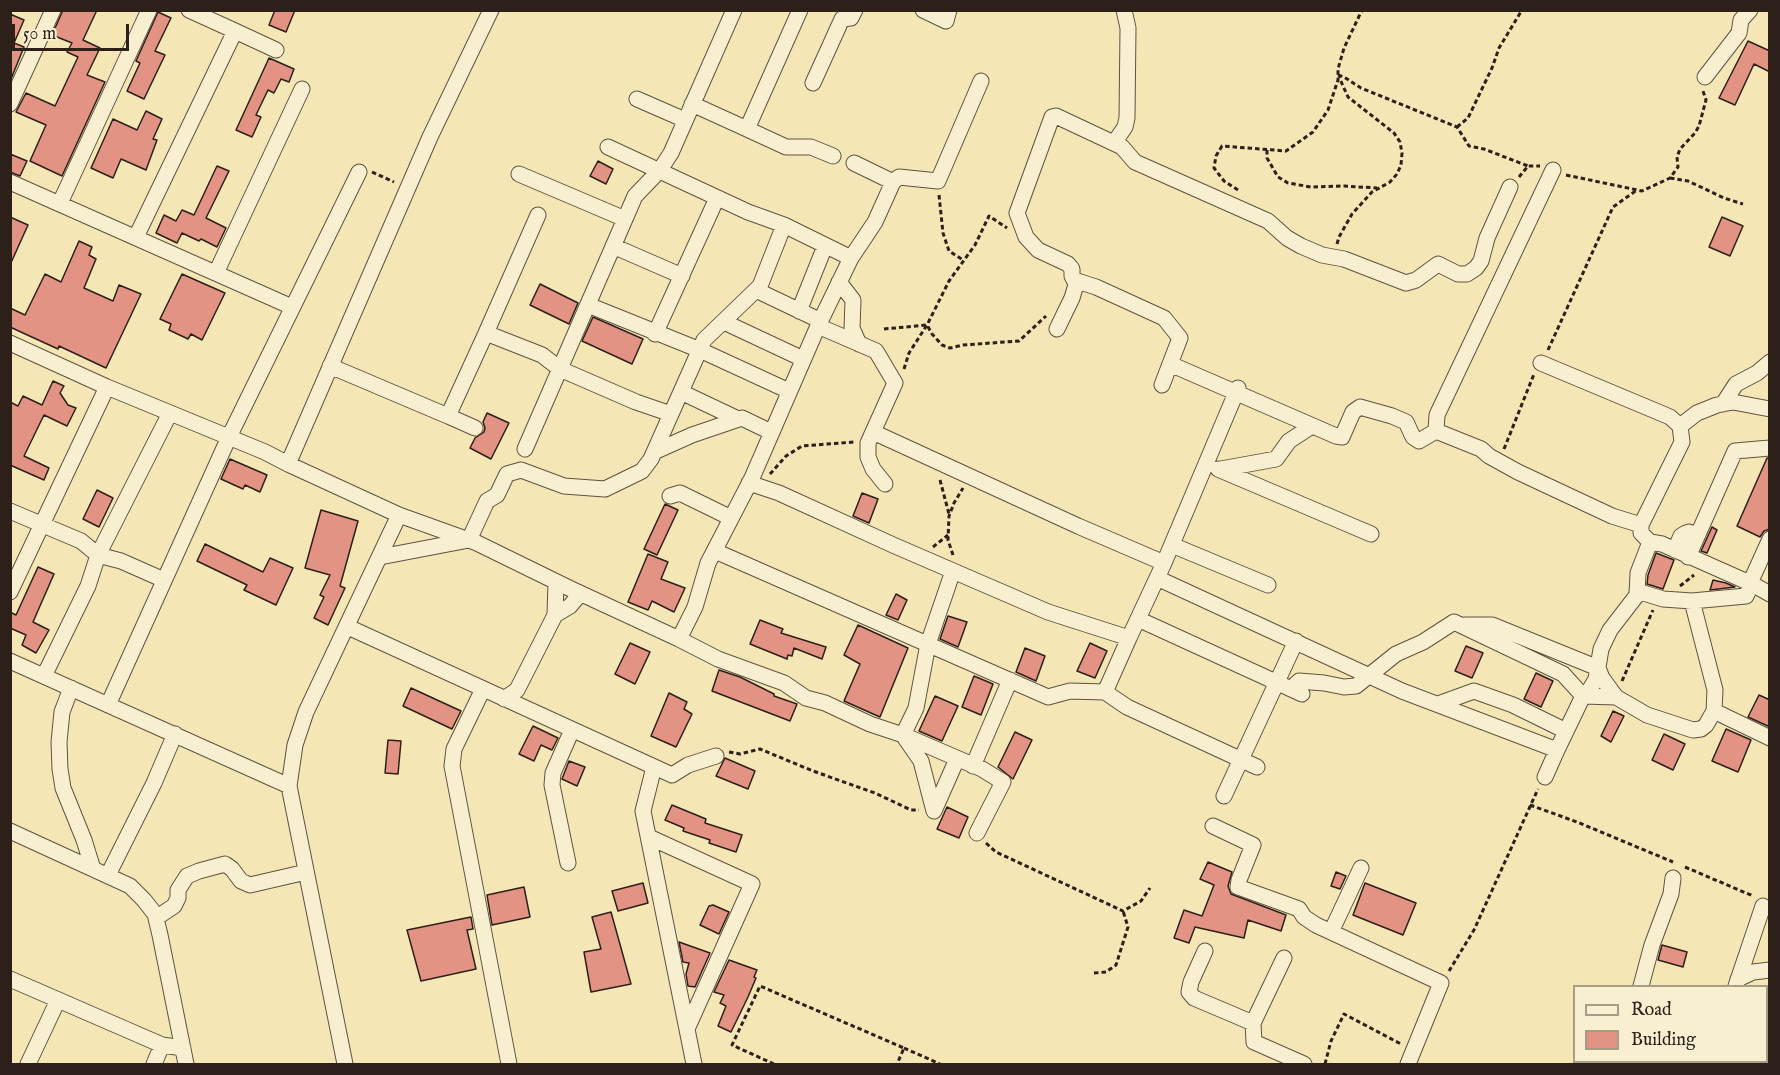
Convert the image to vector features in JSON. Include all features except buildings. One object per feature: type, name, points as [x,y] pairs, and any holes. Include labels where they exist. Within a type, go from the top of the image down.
[{"type":"street","points":[[10,104],[53,10]]},
{"type":"street","points":[[60,203],[149,10]]},
{"type":"street","points":[[189,10],[276,50]]},
{"type":"street","points":[[288,464],[407,188],[491,10]]},
{"type":"street","points":[[525,449],[635,196],[660,170],[671,153],[734,10]]},
{"type":"street","points":[[747,129],[800,10]]},
{"type":"street","points":[[813,83],[842,19],[851,18],[855,10]]},
{"type":"street","points":[[923,10],[946,21],[949,10]]},
{"type":"street","points":[[1114,143],[1125,127],[1127,118],[1128,28],[1124,10]]},
{"type":"street","points":[[1706,77],[1739,33],[1741,20],[1750,10]]},
{"type":"street","points":[[136,237],[235,31]]},
{"type":"street","points":[[679,639],[695,607],[715,550],[749,483],[819,323],[851,258],[875,222],[893,182],[900,177],[938,181],[981,81]]},
{"type":"street","points":[[216,273],[302,89]]},
{"type":"street","points":[[637,99],[685,120]]},
{"type":"street","points":[[692,104],[786,147],[811,147],[833,156]]},
{"type":"street","points":[[1162,385],[1180,338],[1164,318],[1096,287],[1077,281],[1072,276],[1072,269],[1068,264],[1038,250],[1026,237],[1022,228],[1017,213],[1052,117],[1056,116],[1122,147],[1135,162],[1268,221],[1287,238],[1301,246],[1406,283],[1416,280],[1438,264],[1458,274],[1467,274],[1476,268],[1481,261],[1486,238],[1510,187]]},
{"type":"street","points":[[608,147],[748,212],[784,225],[851,258]]},
{"type":"street","points":[[854,163],[893,182]]},
{"type":"street","points":[[1436,431],[1437,415],[1552,170]]},
{"type":"street","points":[[108,705],[229,437],[359,172]]},
{"type":"street","points":[[519,174],[625,219]]},
{"type":"street","points":[[10,182],[292,307]]},
{"type":"street","points":[[655,334],[717,198]]},
{"type":"street","points":[[448,416],[538,215]]},
{"type":"street","points":[[469,540],[487,501],[497,495],[507,474],[521,470],[564,486],[605,489],[642,471],[654,452],[704,340],[760,286],[784,225]]},
{"type":"street","points":[[613,246],[682,276]]},
{"type":"street","points":[[799,311],[825,246]]},
{"type":"street","points":[[1057,329],[1072,298],[1077,281]]},
{"type":"street","points":[[839,282],[853,300],[852,328],[859,344]]},
{"type":"street","points":[[756,290],[876,351],[895,383],[871,438],[868,456],[873,469],[885,484]]},
{"type":"street","points":[[588,305],[655,334],[700,350],[789,391]]},
{"type":"street","points":[[724,322],[803,359]]},
{"type":"street","points":[[486,333],[542,356],[560,369],[636,402],[671,414]]},
{"type":"street","points":[[10,343],[107,387],[229,437],[399,515],[469,540],[718,659],[784,683],[806,698],[825,703],[973,766],[1003,782],[977,833]]},
{"type":"street","points":[[1723,404],[1736,384],[1757,373],[1770,362]]},
{"type":"street","points":[[1541,363],[1670,417],[1680,426],[1682,442],[1641,525],[1641,533],[1650,542],[1662,544],[1770,594]]},
{"type":"street","points":[[1170,364],[1237,390],[1312,426],[1342,437],[1353,412],[1360,407],[1406,422],[1413,437],[1419,441],[1436,431]]},
{"type":"street","points":[[330,366],[475,428]]},
{"type":"street","points":[[10,592],[107,387]]},
{"type":"street","points":[[1105,692],[1172,545],[1212,467],[1237,390]]},
{"type":"street","points":[[681,392],[738,419]]},
{"type":"street","points":[[1680,426],[1697,413],[1733,402],[1770,409]]},
{"type":"street","points":[[44,676],[88,586],[98,555],[170,413]]},
{"type":"street","points":[[654,452],[742,418],[771,432]]},
{"type":"street","points":[[1212,467],[1276,459],[1289,441],[1312,426]]},
{"type":"street","points":[[1436,431],[1481,449],[1518,472],[1612,516],[1641,525]]},
{"type":"street","points":[[871,438],[936,461],[1164,563]]},
{"type":"street","points":[[1682,553],[1698,535],[1735,451],[1770,448]]},
{"type":"street","points":[[1212,467],[1371,534]]},
{"type":"street","points":[[749,483],[779,493],[1048,612],[1129,638]]},
{"type":"street","points":[[670,496],[680,493],[731,518]]},
{"type":"street","points":[[10,512],[81,541],[98,555],[121,561],[164,580]]},
{"type":"street","points":[[345,1065],[289,786],[295,745],[306,712],[399,515]]},
{"type":"street","points":[[1637,591],[1663,599],[1692,601],[1746,596],[1770,539]]},
{"type":"street","points":[[380,557],[469,540]]},
{"type":"street","points":[[1545,777],[1583,696],[1596,679],[1601,649],[1610,630],[1637,595],[1638,573],[1650,542]]},
{"type":"street","points":[[1172,545],[1268,585]]},
{"type":"street","points":[[715,550],[1048,697],[1070,691],[1105,692],[1127,706],[1257,767]]},
{"type":"street","points":[[903,735],[916,708],[928,644],[953,571]]},
{"type":"street","points":[[1157,578],[1370,675],[1557,750]]},
{"type":"street","points":[[504,699],[517,690],[555,615],[556,582]]},
{"type":"street","points":[[555,615],[570,606],[580,594]]},
{"type":"street","points":[[1460,625],[1492,625],[1598,668],[1602,678],[1616,697],[1647,715],[1693,730],[1701,729],[1706,725],[1714,711],[1715,690],[1692,601]]},
{"type":"street","points":[[1138,619],[1290,688]]},
{"type":"street","points":[[1224,796],[1241,760],[1290,688],[1299,681],[1344,687],[1356,686],[1396,654],[1423,642],[1454,622],[1563,674],[1583,696],[1616,697]]},
{"type":"street","points":[[348,627],[672,775],[688,765],[716,756]]},
{"type":"street","points":[[1290,688],[1296,641]]},
{"type":"street","points":[[10,661],[289,786]]},
{"type":"street","points":[[973,766],[1010,680]]},
{"type":"street","points":[[71,688],[62,712],[59,742],[60,769],[63,788],[93,869]]},
{"type":"street","points":[[483,689],[454,749],[452,766],[508,1065]]},
{"type":"street","points":[[1438,704],[1474,691],[1513,705],[1566,731]]},
{"type":"street","points":[[1714,711],[1770,738]]},
{"type":"street","points":[[568,863],[552,785],[553,773],[572,730]]},
{"type":"street","points":[[108,875],[154,783],[175,734]]},
{"type":"street","points":[[903,735],[921,761],[934,811]]},
{"type":"street","points":[[934,811],[957,759]]},
{"type":"street","points":[[654,767],[644,811],[694,1065]]},
{"type":"street","points":[[1213,825],[1253,844],[1238,887],[1299,909],[1304,917],[1331,933],[1442,983],[1411,1058]]},
{"type":"street","points":[[10,831],[130,886],[144,900],[156,918],[186,1065]]},
{"type":"street","points":[[649,837],[752,884],[687,1029]]},
{"type":"street","points":[[156,918],[174,906],[178,898],[178,890],[187,876],[199,871],[225,864],[241,881],[250,885],[306,872]]},
{"type":"street","points":[[1331,933],[1361,868]]},
{"type":"street","points":[[1642,985],[1677,869]]},
{"type":"street","points":[[1737,983],[1767,908]]},
{"type":"street","points":[[1205,951],[1189,992],[1194,998],[1210,1006],[1253,1023]]},
{"type":"street","points":[[1284,958],[1253,1023],[1254,1042],[1304,1065]]},
{"type":"street","points":[[1737,983],[1754,972],[1770,970]]},
{"type":"street","points":[[10,979],[162,1045],[183,1048]]},
{"type":"street","points":[[28,1065],[58,1000]]},
{"type":"street","points":[[154,1065],[162,1045]]},
{"type":"path","points":[[1242,193],[1224,181],[1214,168],[1216,156],[1222,146],[1286,151],[1313,132],[1328,110],[1344,48],[1362,10]]},
{"type":"path","points":[[1457,127],[1468,118],[1499,48],[1522,10]]},
{"type":"path","points":[[1338,75],[1361,88],[1457,127],[1468,146],[1484,149],[1528,166],[1540,166],[1568,176],[1642,191],[1670,178],[1678,167],[1677,156],[1680,149],[1695,133],[1698,126],[1706,100],[1703,91],[1706,77]]},
{"type":"path","points":[[1335,257],[1339,237],[1352,214],[1372,192],[1390,182],[1401,165],[1400,142],[1394,133],[1348,97],[1338,75]]},
{"type":"path","points":[[1267,150],[1267,158],[1278,177],[1288,183],[1311,187],[1379,188]]},
{"type":"path","points":[[1510,187],[1528,166]]},
{"type":"path","points":[[359,172],[372,172],[407,188]]},
{"type":"path","points":[[1670,178],[1688,181],[1743,204]]},
{"type":"path","points":[[938,181],[944,233],[949,251],[963,260]]},
{"type":"path","points":[[1498,460],[1613,207],[1637,190]]},
{"type":"path","points":[[895,383],[949,281],[975,245],[989,216],[1007,228],[1022,228]]},
{"type":"path","points":[[927,325],[942,345],[950,348],[1019,341],[1046,316],[1065,314]]},
{"type":"path","points":[[884,330],[927,325]]},
{"type":"path","points":[[749,483],[772,473],[786,456],[802,446],[871,438]]},
{"type":"path","points":[[936,461],[949,516],[948,540],[955,561],[953,571]]},
{"type":"path","points":[[949,516],[970,476]]},
{"type":"path","points":[[1616,697],[1650,616],[1663,599],[1700,570]]},
{"type":"path","points":[[716,756],[728,752],[740,754],[760,749],[822,775],[875,793],[911,810],[934,811]]},
{"type":"path","points":[[1442,983],[1474,930],[1530,805],[1545,777]]},
{"type":"path","points":[[1530,805],[1677,869],[1756,897],[1767,908]]},
{"type":"path","points":[[977,833],[983,842],[996,852],[1124,911]]},
{"type":"path","points":[[1124,911],[1142,901],[1150,888]]},
{"type":"path","points":[[1094,973],[1106,972],[1116,965],[1128,927],[1124,911]]},
{"type":"path","points":[[774,1065],[732,1045],[760,986],[940,1065]]},
{"type":"path","points":[[1325,1065],[1330,1041],[1344,1014],[1411,1058]]},
{"type":"path","points":[[897,1065],[904,1048]]}]
